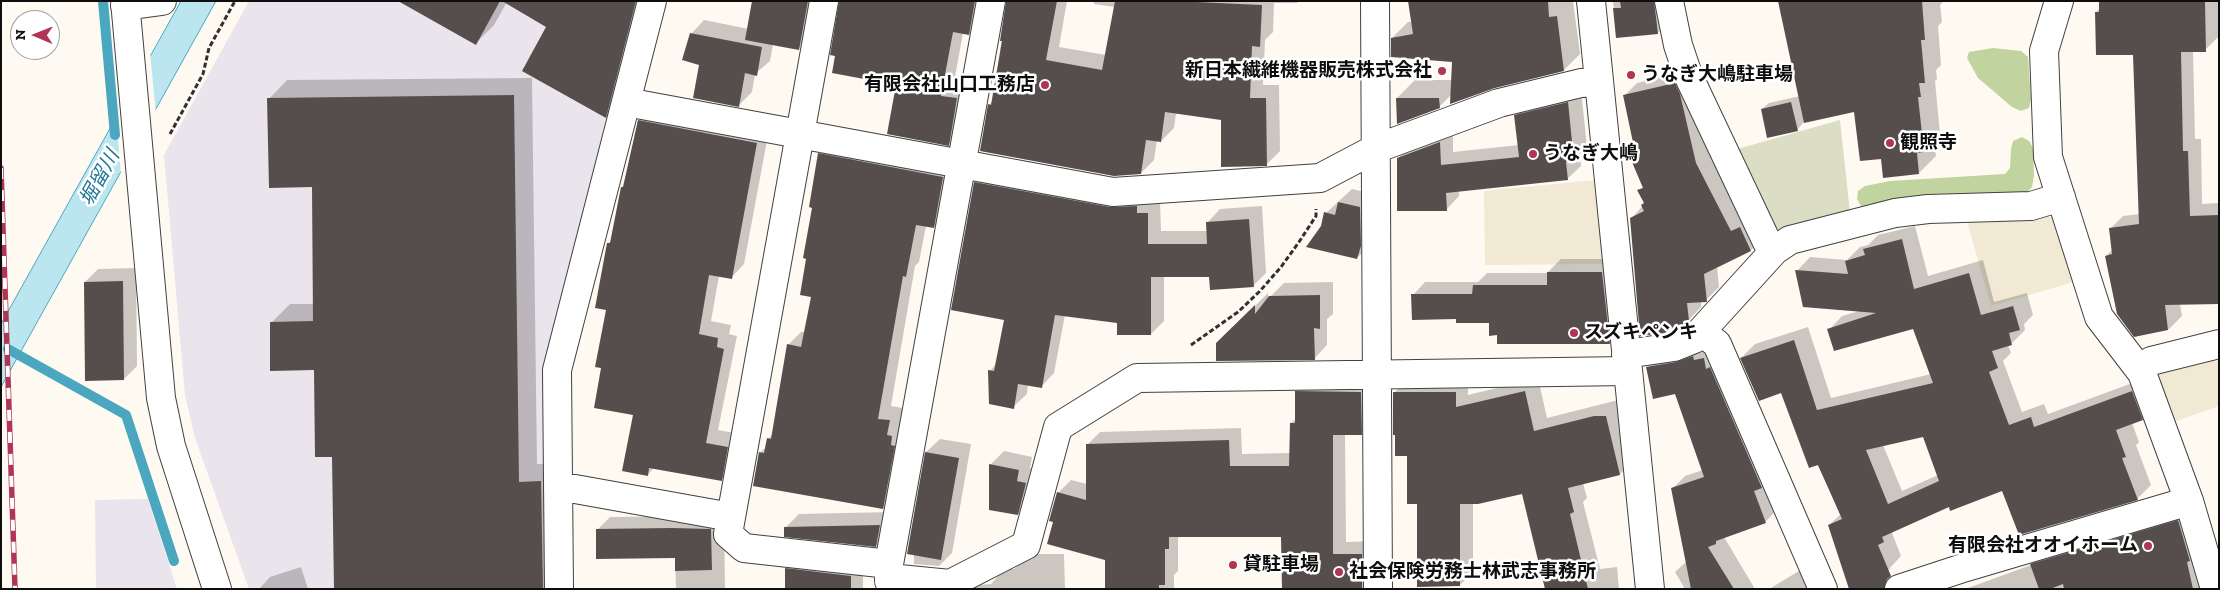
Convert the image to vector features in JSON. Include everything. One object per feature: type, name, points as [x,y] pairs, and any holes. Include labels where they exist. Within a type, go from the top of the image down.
[{"type":"street","points":[[162,1],[125,4],[161,398],[171,446],[216,589]]},
{"type":"street","points":[[559,589],[557,370],[652,1]]},
{"type":"street","points":[[824,1],[728,534],[744,548],[889,577],[950,584],[1026,545],[1058,427],[1137,378],[1377,375],[1627,363],[1674,348],[1694,339],[1774,250],[1790,240],[1895,213],[1928,209],[2031,206],[2060,197]]},
{"type":"street","points":[[889,577],[991,1]]},
{"type":"street","points":[[1375,1],[1378,589]]},
{"type":"street","points":[[1590,1],[1650,589]]},
{"type":"street","points":[[1669,1],[1678,45],[1688,75],[1767,242],[1774,250]]},
{"type":"street","points":[[2059,1],[2044,51],[2048,157],[2099,317],[2140,370],[2189,501],[2215,589]]},
{"type":"street","points":[[626,102],[1113,192],[1320,178],[1375,149],[1499,103],[1581,83],[1598,82]]},
{"type":"street","points":[[1702,332],[1716,344],[1823,589]]},
{"type":"street","points":[[2140,370],[2151,361],[2219,344]]},
{"type":"street","points":[[558,489],[575,489],[731,517]]},
{"type":"street","points":[[1899,589],[1966,567],[2189,501]]},
{"type":"path","points":[[168,138],[203,74],[209,48],[235,1]]},
{"type":"path","points":[[1188,347],[1238,312],[1281,267],[1316,216],[1313,178]]},
{"type":"shaded area","points":[[249,1],[640,1],[544,369],[546,589],[249,589],[195,438],[185,395],[164,155]]},
{"type":"shaded area","points":[[1596,180],[1605,264],[1485,265],[1484,191]]},
{"type":"shaded area","points":[[2049,216],[2059,223],[2077,281],[1991,306],[1966,218]]},
{"type":"shaded area","points":[[2219,355],[2219,406],[2171,423],[2155,378],[2159,370]]},
{"type":"shaded area","points":[[148,499],[177,589],[96,589],[95,500]]},
{"type":"green space","points":[[1993,48],[2021,51],[2028,57],[2031,99],[2029,108],[2021,111],[2012,107],[1978,78],[1967,58],[1969,52]]},
{"type":"green space","points":[[1840,120],[1850,213],[1775,237],[1734,150]]},
{"type":"green space","points":[[2022,137],[2029,141],[2033,148],[2034,175],[2032,187],[2025,195],[1869,208],[1861,206],[1857,199],[1858,191],[1865,186],[1890,181],[2005,174],[2010,168],[2013,141]]},
{"type":"water","name":"堀留川","points":[[181,1],[216,1],[1,387],[1,324]]},
{"type":"pier","points":[[150,52],[156,114],[121,176],[116,114]]},
{"type":"building","points":[[398,1],[500,1],[476,45]]},
{"type":"building","points":[[502,1],[636,1],[606,118],[522,71],[546,27]]},
{"type":"building","points":[[752,1],[808,1],[799,50],[745,40]]},
{"type":"building","points":[[839,1],[975,1],[969,35],[953,32],[941,96],[957,98],[949,146],[887,134],[896,85],[832,73],[835,56],[830,55]]},
{"type":"building","points":[[1006,1],[1057,1],[1046,60],[1102,70],[1115,1],[1175,1],[1262,5],[1260,47],[1252,46],[1250,98],[1266,98],[1267,166],[1221,167],[1221,120],[1165,112],[1161,142],[1146,140],[1141,174],[1114,176],[980,151],[988,104],[991,105],[1002,41],[1000,41]]},
{"type":"building","points":[[1408,1],[1548,1],[1549,17],[1557,16],[1564,71],[1495,88],[1450,104],[1452,62],[1391,57],[1391,38],[1413,34]]},
{"type":"building","points":[[1620,1],[1654,1],[1658,34],[1616,38],[1613,8],[1621,8]]},
{"type":"building","points":[[1778,1],[1922,1],[1925,40],[1921,40],[1925,83],[1919,83],[1921,97],[1918,97],[1924,152],[1917,153],[1919,174],[1883,178],[1881,159],[1860,161],[1854,112],[1804,123]]},
{"type":"building","points":[[2099,1],[2205,1],[2206,52],[2181,52],[2183,151],[2188,151],[2190,216],[2219,215],[2219,304],[2165,305],[2168,330],[2134,337],[2117,314],[2105,256],[2112,254],[2109,228],[2139,224],[2133,55],[2096,55],[2095,12],[2099,12]]},
{"type":"building","points":[[690,33],[762,47],[757,76],[745,73],[739,107],[693,98],[699,65],[682,60]]},
{"type":"building","points":[[1675,83],[1680,94],[1696,163],[1731,231],[1740,227],[1751,251],[1704,274],[1707,302],[1687,303],[1689,321],[1685,326],[1670,332],[1640,336],[1630,218],[1644,211],[1641,205],[1644,203],[1637,190],[1643,188],[1629,155],[1635,152],[1623,95]]},
{"type":"building","points":[[514,95],[519,482],[541,481],[543,589],[334,589],[332,457],[315,457],[314,370],[270,371],[270,322],[313,321],[312,187],[269,188],[267,98]]},
{"type":"building","points":[[1396,98],[1439,98],[1440,108],[1397,124]]},
{"type":"building","points":[[1568,102],[1574,161],[1566,162],[1568,180],[1446,193],[1447,211],[1397,211],[1397,158],[1440,142],[1441,165],[1519,157],[1514,115]]},
{"type":"building","points":[[1791,102],[1798,131],[1767,138],[1761,109]]},
{"type":"building","points":[[638,120],[757,143],[732,279],[709,275],[699,334],[718,338],[717,347],[724,349],[706,443],[728,447],[722,481],[649,468],[648,476],[622,471],[633,415],[594,408],[601,368],[595,367],[606,310],[595,308],[607,243],[610,243],[621,187],[623,187]]},
{"type":"building","points":[[818,153],[943,177],[934,228],[916,225],[906,277],[903,276],[878,419],[890,420],[887,435],[892,436],[891,445],[895,446],[883,509],[753,486],[759,452],[764,453],[767,438],[771,439],[787,344],[801,347],[811,297],[800,295],[806,259],[803,258],[812,208],[809,207]]},
{"type":"building","points":[[974,182],[1110,207],[1137,206],[1137,213],[1148,213],[1148,244],[1207,244],[1206,222],[1249,219],[1254,287],[1210,290],[1209,277],[1151,277],[1151,335],[1117,335],[1117,323],[1055,315],[1042,388],[1018,384],[1014,409],[989,404],[988,370],[994,371],[1004,320],[951,310]]},
{"type":"building","points":[[1338,202],[1360,207],[1361,246],[1357,259],[1306,247],[1321,226],[1324,212],[1335,215]]},
{"type":"building","points":[[1902,239],[1914,289],[1969,273],[1981,315],[2013,306],[2020,330],[2009,333],[2012,345],[1992,351],[1998,368],[1989,372],[2009,425],[2031,417],[2034,427],[2132,391],[2143,420],[2116,430],[2126,457],[2122,458],[2138,500],[2019,535],[2002,491],[1950,511],[1949,507],[1882,537],[1884,542],[1878,545],[1891,576],[1887,579],[1884,589],[1849,589],[1828,525],[1842,519],[1818,465],[1809,468],[1781,393],[1759,401],[1740,358],[1794,340],[1817,410],[1933,383],[1913,329],[1834,351],[1827,329],[1876,313],[1803,307],[1795,270],[1848,274],[1845,261],[1865,255],[1863,249]],"holes":[[[1923,437],[1939,481],[1888,504],[1866,450]]]},
{"type":"building","points":[[1547,272],[1602,272],[1610,344],[1497,344],[1497,335],[1489,336],[1489,323],[1456,323],[1456,319],[1412,320],[1411,294],[1472,294],[1473,285],[1547,285]]},
{"type":"building","points":[[123,281],[124,380],[85,381],[84,282]]},
{"type":"building","points":[[1320,295],[1320,329],[1314,328],[1315,360],[1216,361],[1216,343],[1255,305],[1255,314],[1269,296]]},
{"type":"building","points":[[1693,356],[1694,360],[1704,358],[1706,369],[1710,367],[1762,488],[1754,491],[1766,523],[1716,541],[1716,544],[1708,547],[1734,589],[1691,589],[1671,488],[1704,477],[1675,394],[1653,399],[1646,367],[1676,362]]},
{"type":"building","points":[[1295,391],[1361,392],[1362,435],[1333,435],[1333,554],[1362,554],[1362,589],[1282,589],[1281,537],[1169,537],[1169,549],[1165,549],[1165,585],[1159,585],[1159,589],[1105,589],[1105,560],[1047,544],[1053,522],[1049,521],[1057,492],[1086,500],[1086,444],[1229,440],[1230,466],[1289,466],[1290,423],[1295,423]]},
{"type":"building","points":[[1525,391],[1534,431],[1594,416],[1606,416],[1620,475],[1568,488],[1574,512],[1570,514],[1588,589],[1545,589],[1522,494],[1478,504],[1460,504],[1460,586],[1417,587],[1417,504],[1407,504],[1407,456],[1395,456],[1393,392],[1456,392],[1456,407]]},
{"type":"building","points":[[925,452],[959,458],[941,560],[907,554]]},
{"type":"building","points":[[989,464],[1019,470],[1017,481],[1026,483],[1018,515],[989,510]]},
{"type":"building","points":[[2178,520],[2190,561],[2187,562],[2193,589],[2064,589],[2063,584],[2050,589],[2039,589],[2030,564]]},
{"type":"building","points":[[880,525],[876,547],[784,537],[784,527]]},
{"type":"building","points":[[596,529],[711,529],[712,570],[675,571],[675,558],[596,559]]},
{"type":"building","points":[[785,568],[851,576],[851,589],[785,589]]},
{"type":"waterway","points":[[103,1],[115,135]]},
{"type":"waterway","points":[[8,349],[126,415],[174,561]]},
{"type":"railway","points":[[1,168],[15,589]]},
{"type":"place","name":"新日本繊維機器販売株式会社","points":[[1442,71]]},
{"type":"place","name":"うなぎ大嶋駐車場","points":[[1631,75]]},
{"type":"place","name":"有限会社山口工務店","points":[[1045,85]]},
{"type":"place","name":"観照寺","points":[[1890,143]]},
{"type":"place","name":"うなぎ大嶋","points":[[1533,154]]},
{"type":"place","name":"スズキペンキ","points":[[1574,333]]},
{"type":"place","name":"有限会社オオイホーム","points":[[2148,546]]},
{"type":"place","name":"貸駐車場","points":[[1233,565]]},
{"type":"place","name":"社会保険労務士林武志事務所","points":[[1339,572]]}]
